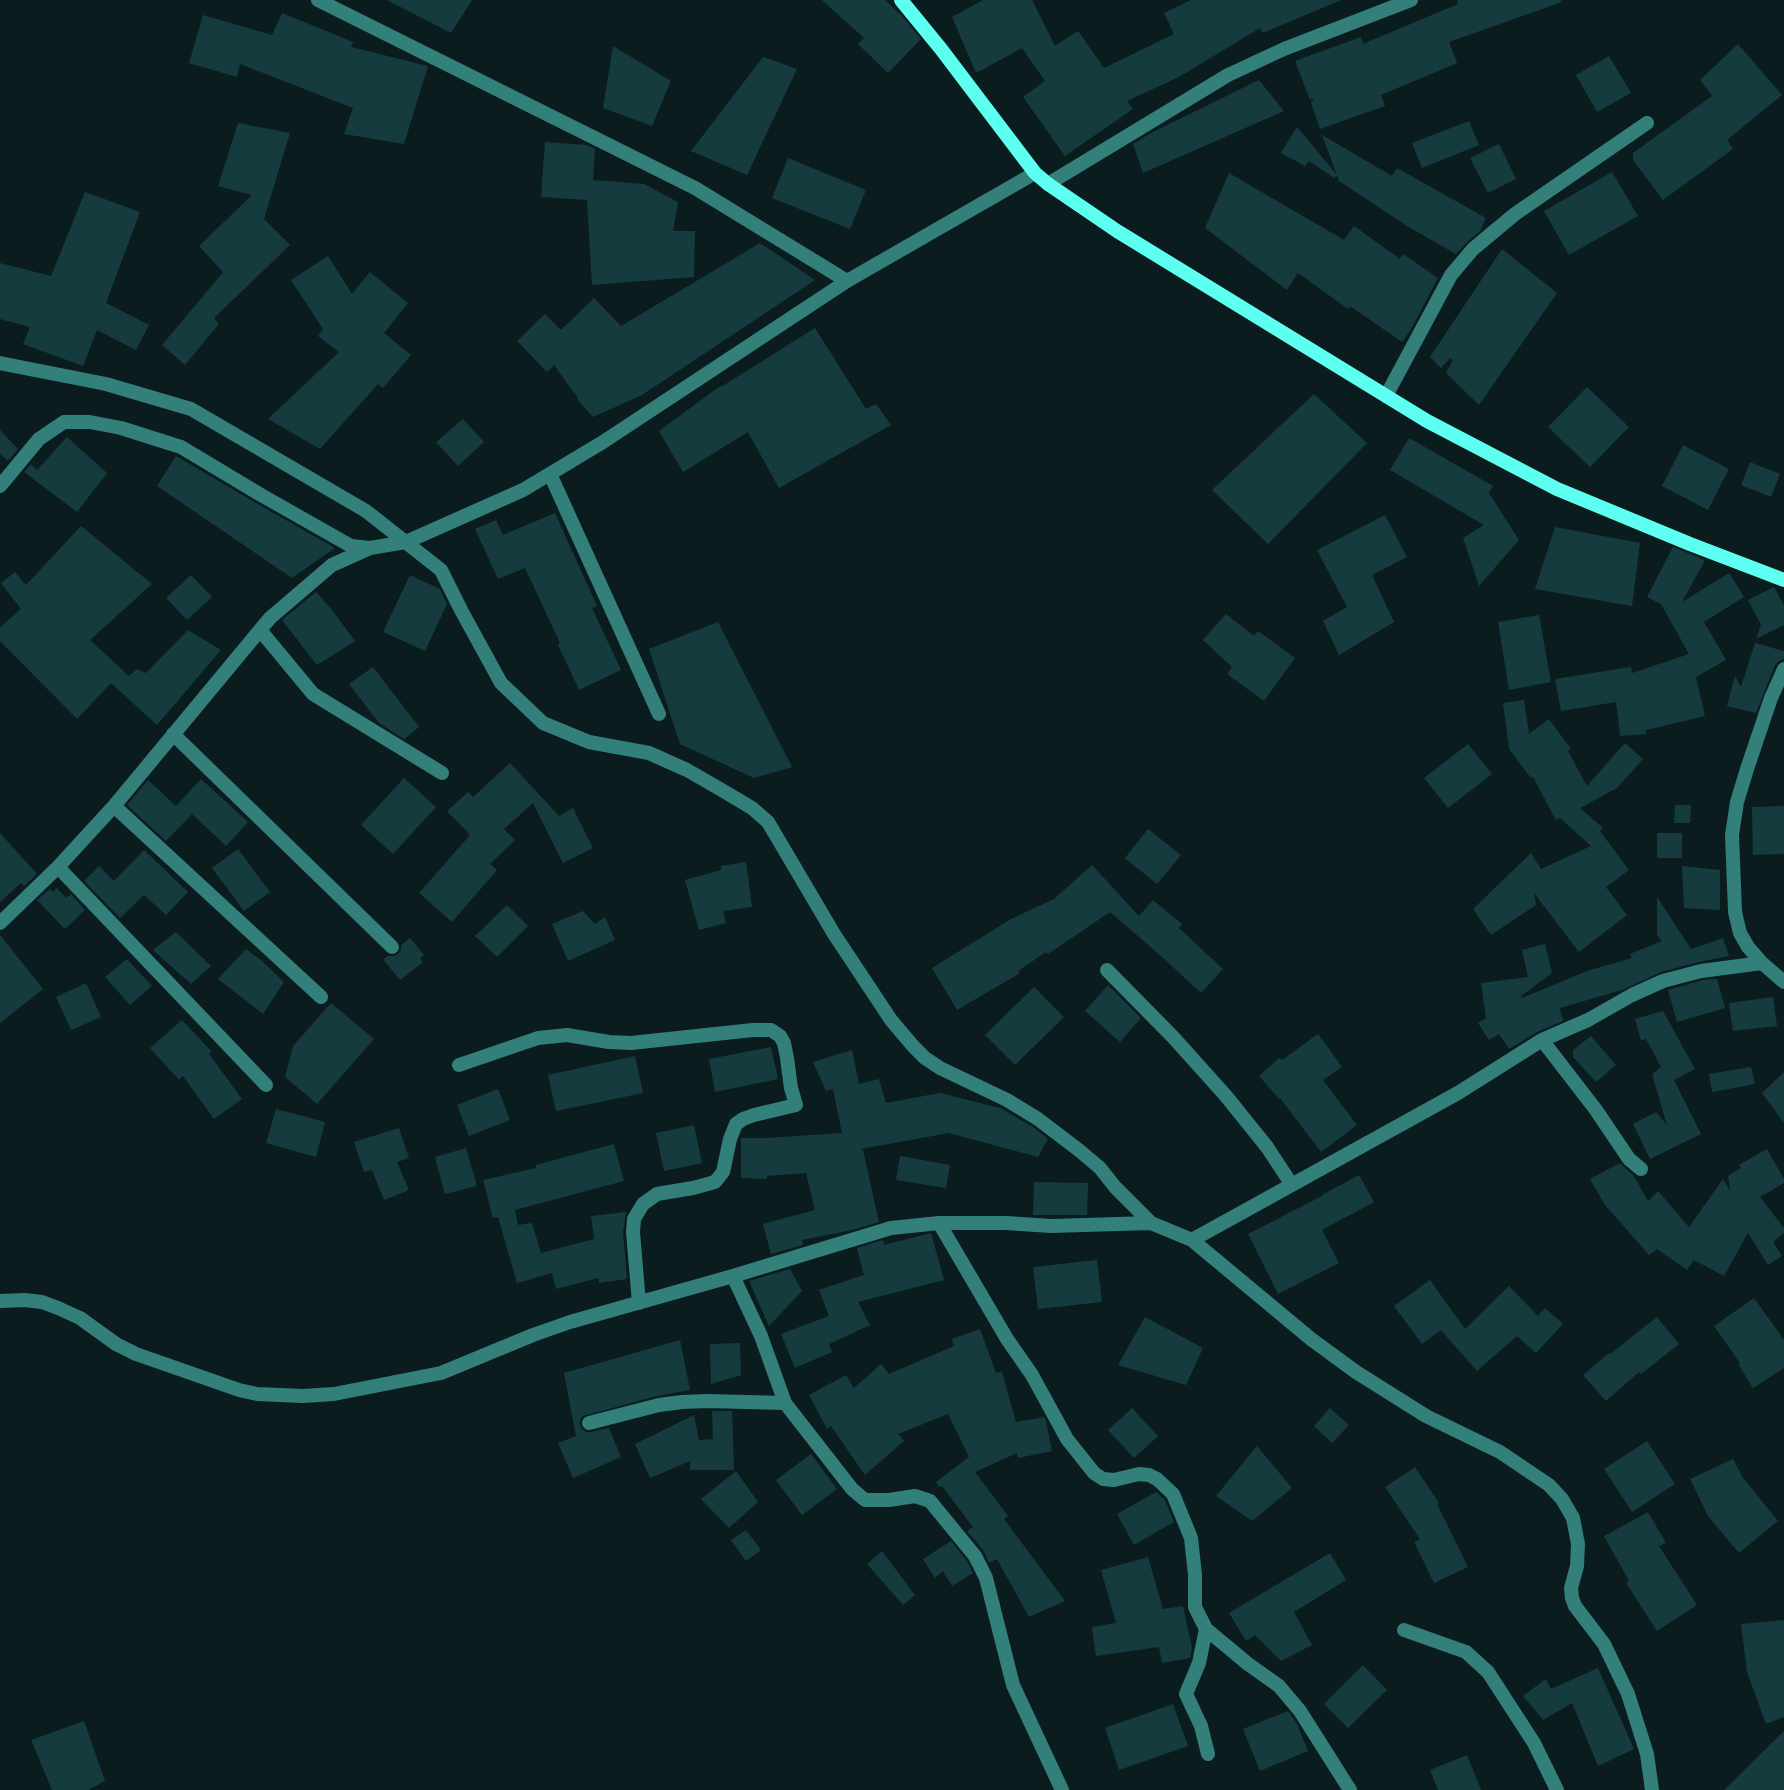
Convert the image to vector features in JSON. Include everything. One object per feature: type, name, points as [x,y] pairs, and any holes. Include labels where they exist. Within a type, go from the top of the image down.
[{"type":"main road","points":[[901,0],[1035,173],[1117,231],[1427,422],[1557,489],[1784,580]]},
{"type":"street","points":[[318,0],[695,188],[846,281]]},
{"type":"street","points":[[1048,184],[1227,75],[1284,49],[1411,0]]},
{"type":"street","points":[[1386,396],[1451,275],[1473,249],[1515,214],[1647,123]]},
{"type":"street","points":[[0,923],[58,867],[114,806],[270,618],[332,565],[370,548],[406,542],[523,490],[603,442],[846,281],[1035,173]]},
{"type":"street","points":[[0,363],[106,384],[191,409],[366,511],[442,570],[461,611],[501,683],[543,723],[589,742],[649,753],[687,770],[752,808],[768,822],[834,934],[891,1020],[913,1046],[940,1068],[1007,1100],[1038,1119],[1100,1168],[1151,1223]]},
{"type":"street","points":[[0,486],[39,439],[64,422],[90,422],[121,428],[181,447],[351,546],[370,548]]},
{"type":"street","points":[[550,474],[659,714]]},
{"type":"street","points":[[260,630],[313,694],[442,773]]},
{"type":"street","points":[[1784,669],[1747,769],[1737,802],[1732,835],[1735,912],[1740,933],[1762,963],[1784,982]]},
{"type":"street","points":[[173,734],[392,947]]},
{"type":"street","points":[[114,806],[321,997]]},
{"type":"street","points":[[58,867],[265,1085]]},
{"type":"street","points":[[1192,1240],[1458,1093],[1542,1040],[1588,1020],[1632,995],[1663,981],[1702,971],[1762,963]]},
{"type":"street","points":[[1107,970],[1226,1096],[1267,1147],[1292,1185]]},
{"type":"street","points":[[459,1065],[538,1038],[567,1035],[631,1043],[753,1030],[771,1030],[780,1035],[786,1050],[796,1105],[754,1115],[736,1124],[723,1172],[715,1182],[657,1194],[638,1210],[633,1232],[639,1303]]},
{"type":"street","points":[[1542,1040],[1596,1110],[1629,1159],[1641,1169]]},
{"type":"street","points":[[939,1223],[1007,1339],[1032,1375],[1067,1439],[1094,1473],[1103,1479],[1114,1480],[1139,1474],[1149,1475],[1173,1494],[1191,1538],[1195,1607],[1206,1629],[1279,1686],[1300,1711],[1350,1790]]},
{"type":"street","points":[[0,1301],[25,1300],[58,1308],[80,1318],[116,1344],[239,1390],[257,1394],[303,1396],[334,1394],[441,1373],[570,1322],[891,1228],[939,1223],[1051,1226],[1151,1223],[1192,1240],[1311,1339],[1356,1372],[1426,1416],[1511,1459],[1549,1485],[1562,1499],[1573,1518],[1578,1544],[1572,1598],[1575,1606],[1604,1644],[1628,1694],[1647,1754],[1652,1790]]},
{"type":"street","points":[[733,1276],[761,1336],[785,1403],[852,1489],[865,1500],[915,1496],[930,1501],[975,1556],[986,1578],[1013,1685],[1062,1790]]},
{"type":"street","points":[[589,1423],[659,1405],[682,1402],[785,1403]]},
{"type":"street","points":[[1206,1629],[1199,1663],[1186,1694],[1201,1726],[1208,1754]]},
{"type":"street","points":[[1404,1630],[1466,1652],[1488,1672],[1534,1744],[1557,1790]]},
{"type":"building","points":[[387,0],[472,0],[451,33]]},
{"type":"building","points":[[822,0],[885,0],[921,39],[888,73],[858,44],[864,38]]},
{"type":"building","points":[[983,0],[1032,0],[1055,46],[1078,31],[1104,68],[1174,34],[1164,13],[1191,0],[1341,0],[1263,33],[1260,28],[1179,77],[1127,101],[1133,109],[1065,156],[1023,97],[1045,81],[1022,48],[976,73],[952,17]]},
{"type":"building","points":[[1457,0],[1562,2],[1449,42],[1457,63],[1381,95],[1385,106],[1320,129],[1311,103],[1314,98],[1310,100],[1295,61],[1361,37],[1363,44],[1458,4]]},
{"type":"building","points":[[282,13],[353,42],[351,47],[428,66],[404,144],[344,134],[353,108],[240,64],[237,77],[189,63],[203,15],[272,35]]},
{"type":"building","points":[[1738,44],[1782,95],[1727,140],[1733,149],[1663,200],[1633,160],[1633,153],[1712,96],[1700,80]]},
{"type":"building","points":[[613,46],[671,81],[652,126],[603,108]]},
{"type":"building","points":[[1609,56],[1631,93],[1597,112],[1576,75]]},
{"type":"building","points":[[763,57],[797,69],[747,175],[691,151]]},
{"type":"building","points":[[1259,80],[1284,111],[1143,173],[1133,144]]},
{"type":"building","points":[[1469,121],[1479,145],[1422,168],[1412,143]]},
{"type":"building","points":[[238,123],[290,133],[264,219],[290,245],[214,318],[219,324],[185,365],[162,345],[223,272],[199,246],[252,195],[218,186]]},
{"type":"building","points":[[1297,127],[1337,175],[1334,178],[1309,161],[1305,166],[1281,153]]},
{"type":"building","points":[[1322,135],[1392,176],[1397,168],[1486,218],[1480,231],[1456,254],[1407,226],[1339,181]]},
{"type":"building","points":[[545,142],[587,145],[595,149],[593,180],[644,184],[678,202],[673,231],[695,231],[694,277],[592,285],[587,200],[541,197]]},
{"type":"building","points":[[1499,144],[1516,179],[1488,193],[1470,158]]},
{"type":"building","points":[[788,158],[866,190],[850,229],[772,198]]},
{"type":"building","points":[[1612,172],[1638,216],[1569,255],[1544,211]]},
{"type":"building","points":[[1229,173],[1344,240],[1354,226],[1400,259],[1403,254],[1438,278],[1402,342],[1350,306],[1348,309],[1298,273],[1287,290],[1205,228]]},
{"type":"building","points":[[85,192],[140,212],[106,303],[149,325],[136,350],[97,330],[83,366],[23,344],[30,327],[0,319],[0,263],[51,276]]},
{"type":"building","points":[[760,243],[815,280],[642,395],[593,417],[554,365],[547,372],[517,341],[545,314],[561,330],[594,298],[621,326]]},
{"type":"building","points":[[1502,249],[1557,293],[1479,405],[1446,373],[1453,360],[1450,358],[1441,368],[1430,357]]},
{"type":"building","points":[[328,256],[352,294],[370,272],[408,303],[384,333],[411,355],[383,388],[378,384],[320,449],[268,419],[339,352],[318,336],[323,329],[291,280]]},
{"type":"building","points":[[815,328],[866,409],[876,404],[891,425],[779,488],[748,432],[683,472],[659,431],[720,386]]},
{"type":"building","points":[[1587,387],[1629,427],[1590,467],[1548,427]]},
{"type":"building","points":[[1314,394],[1367,443],[1268,544],[1212,490]]},
{"type":"building","points":[[463,419],[484,442],[458,466],[436,442]]},
{"type":"building","points":[[0,430],[18,449],[8,461],[0,454]]},
{"type":"building","points":[[67,437],[107,473],[77,512],[24,472],[31,464],[37,470]]},
{"type":"building","points":[[1409,438],[1493,486],[1489,493],[1519,540],[1479,586],[1463,538],[1484,525],[1390,470]]},
{"type":"building","points":[[1683,445],[1729,469],[1708,510],[1662,486]]},
{"type":"building","points":[[176,456],[335,548],[292,578],[157,486]]},
{"type":"building","points":[[1750,462],[1780,474],[1771,497],[1741,485]]},
{"type":"building","points":[[555,513],[597,606],[592,608],[621,670],[579,690],[525,568],[498,579],[475,529],[496,520],[503,535]]},
{"type":"building","points":[[1385,515],[1407,557],[1372,575],[1394,622],[1339,655],[1323,621],[1347,607],[1317,550]]},
{"type":"building","points":[[81,526],[152,584],[90,640],[129,676],[137,669],[146,673],[188,630],[221,650],[157,725],[111,683],[77,719],[0,641],[0,627],[21,609],[1,583],[15,572],[26,585]]},
{"type":"building","points":[[1555,527],[1640,543],[1632,606],[1535,589]]},
{"type":"building","points":[[1673,547],[1705,560],[1682,602],[1729,573],[1744,597],[1704,622],[1726,660],[1696,677],[1705,716],[1646,730],[1646,734],[1620,736],[1616,702],[1561,711],[1555,679],[1631,667],[1632,673],[1689,654],[1661,604],[1647,597]]},
{"type":"building","points":[[191,575],[212,597],[187,620],[166,598]]},
{"type":"building","points":[[410,575],[440,589],[447,604],[425,651],[383,632]]},
{"type":"building","points":[[1774,587],[1784,605],[1784,625],[1756,639],[1761,625],[1748,600]]},
{"type":"building","points":[[316,592],[355,641],[317,665],[282,620]]},
{"type":"building","points":[[1226,614],[1254,636],[1258,631],[1295,658],[1264,701],[1227,674],[1232,667],[1203,640]]},
{"type":"building","points":[[1539,615],[1551,682],[1509,690],[1498,622]]},
{"type":"building","points":[[718,622],[792,767],[754,778],[680,744],[649,649]]},
{"type":"building","points":[[1755,643],[1784,651],[1784,659],[1775,665],[1756,713],[1727,706],[1735,676],[1741,687]]},
{"type":"building","points":[[373,667],[419,727],[404,739],[379,723],[349,684]]},
{"type":"building","points":[[1524,700],[1529,734],[1549,719],[1571,749],[1568,751],[1587,786],[1625,743],[1643,759],[1617,788],[1580,808],[1603,828],[1600,831],[1629,870],[1606,887],[1627,915],[1579,952],[1534,893],[1536,905],[1491,935],[1473,909],[1531,853],[1541,869],[1591,846],[1560,818],[1556,820],[1533,777],[1531,778],[1509,749],[1503,703]]},
{"type":"building","points":[[1468,744],[1492,774],[1448,808],[1424,778]]},
{"type":"building","points":[[510,763],[559,816],[573,808],[593,848],[563,863],[533,803],[504,829],[515,840],[490,864],[497,870],[452,922],[419,893],[470,835],[447,811],[468,792],[473,797]]},
{"type":"building","points":[[404,778],[436,807],[393,854],[361,825]]},
{"type":"building","points":[[201,779],[248,822],[226,846],[192,814],[166,841],[127,805],[148,780],[176,806]]},
{"type":"building","points":[[1675,805],[1691,805],[1690,823],[1674,823]]},
{"type":"building","points":[[1784,806],[1784,854],[1753,855],[1752,807]]},
{"type":"building","points":[[1148,829],[1181,855],[1157,884],[1125,858]]},
{"type":"building","points":[[0,833],[37,874],[24,886],[21,883],[0,902]]},
{"type":"building","points":[[1657,833],[1682,833],[1682,858],[1657,858]]},
{"type":"building","points":[[238,849],[270,892],[244,911],[212,868]]},
{"type":"building","points":[[144,850],[188,892],[166,915],[144,895],[120,918],[84,881],[99,866],[114,881]]},
{"type":"building","points":[[746,862],[752,907],[723,911],[726,923],[699,930],[685,880],[721,870],[721,866]]},
{"type":"building","points":[[1092,865],[1139,916],[1153,900],[1182,924],[1179,928],[1223,969],[1201,993],[1110,912],[1018,971],[1020,973],[957,1010],[932,968],[1011,919],[1054,899]]},
{"type":"building","points":[[1682,866],[1720,870],[1720,910],[1684,908]]},
{"type":"building","points":[[57,888],[66,898],[71,894],[85,910],[65,929],[37,900],[50,889],[53,892]]},
{"type":"building","points":[[1657,897],[1691,949],[1723,938],[1729,956],[1661,972],[1622,990],[1560,1008],[1563,1021],[1537,1032],[1509,1049],[1499,1034],[1489,1040],[1478,1023],[1486,1018],[1481,983],[1528,977],[1522,950],[1545,944],[1552,973],[1521,996],[1522,998],[1587,971],[1632,958],[1630,954],[1662,941],[1657,935]]},
{"type":"building","points":[[507,905],[528,926],[497,957],[475,936]]},
{"type":"building","points":[[583,911],[595,924],[605,917],[615,940],[568,961],[552,924]]},
{"type":"building","points":[[176,932],[211,966],[191,984],[153,950]]},
{"type":"building","points":[[0,935],[43,989],[0,1023]]},
{"type":"building","points":[[410,938],[424,955],[420,959],[423,962],[400,980],[383,959],[398,954],[401,945]]},
{"type":"building","points":[[246,949],[284,982],[263,1014],[218,979]]},
{"type":"building","points":[[127,959],[152,986],[130,1005],[105,977]]},
{"type":"building","points":[[1717,979],[1725,1008],[1677,1022],[1668,990]]},
{"type":"building","points":[[86,983],[101,1017],[71,1030],[56,997]]},
{"type":"building","points":[[1108,985],[1141,1018],[1120,1042],[1085,1011]]},
{"type":"building","points":[[1034,987],[1064,1017],[1015,1065],[985,1035]]},
{"type":"building","points":[[1773,997],[1777,1026],[1733,1031],[1729,1003]]},
{"type":"building","points":[[331,1003],[374,1039],[317,1104],[285,1077],[293,1046]]},
{"type":"building","points":[[1663,1011],[1695,1069],[1674,1080],[1701,1134],[1650,1159],[1633,1124],[1656,1112],[1667,1125],[1652,1074],[1661,1067],[1646,1039],[1641,1040],[1635,1019]]},
{"type":"building","points":[[182,1020],[211,1051],[209,1054],[242,1099],[214,1119],[183,1076],[179,1080],[150,1048]]},
{"type":"building","points":[[1318,1034],[1342,1067],[1323,1080],[1357,1125],[1321,1152],[1280,1098],[1259,1076],[1279,1058],[1282,1060]]},
{"type":"building","points":[[1591,1036],[1616,1065],[1596,1082],[1573,1057],[1573,1050]]},
{"type":"building","points":[[771,1047],[778,1079],[715,1092],[709,1059]]},
{"type":"building","points":[[852,1050],[859,1084],[879,1079],[886,1103],[940,1093],[1000,1108],[1048,1139],[1038,1157],[949,1133],[861,1149],[879,1222],[802,1240],[803,1245],[771,1254],[763,1224],[815,1210],[806,1173],[767,1176],[767,1179],[741,1178],[741,1138],[842,1133],[833,1089],[826,1091],[813,1062]]},
{"type":"building","points":[[635,1056],[643,1093],[556,1111],[548,1075]]},
{"type":"building","points":[[1751,1067],[1755,1084],[1712,1092],[1709,1074]]},
{"type":"building","points":[[1784,1072],[1784,1123],[1762,1093]]},
{"type":"building","points":[[498,1089],[510,1120],[469,1136],[457,1105]]},
{"type":"building","points":[[276,1109],[325,1122],[316,1157],[266,1143]]},
{"type":"building","points":[[694,1125],[702,1163],[664,1171],[656,1133]]},
{"type":"building","points":[[399,1128],[409,1158],[397,1162],[409,1190],[384,1200],[372,1170],[364,1172],[354,1142]]},
{"type":"building","points":[[614,1144],[624,1181],[515,1210],[518,1225],[532,1223],[541,1253],[594,1239],[591,1216],[626,1212],[623,1233],[627,1279],[599,1283],[598,1278],[556,1289],[552,1273],[517,1283],[498,1217],[493,1218],[483,1180],[536,1168],[536,1165]]},
{"type":"building","points":[[466,1148],[477,1186],[445,1194],[435,1157]]},
{"type":"building","points":[[1767,1149],[1784,1183],[1760,1197],[1784,1228],[1784,1233],[1773,1242],[1782,1256],[1768,1265],[1748,1233],[1724,1276],[1694,1260],[1687,1270],[1657,1249],[1649,1255],[1605,1205],[1590,1179],[1620,1163],[1633,1175],[1648,1201],[1658,1191],[1689,1227],[1723,1179],[1730,1191],[1728,1176],[1741,1168],[1739,1165]]},
{"type":"building","points":[[900,1156],[950,1165],[946,1188],[896,1180]]},
{"type":"building","points":[[1359,1175],[1374,1202],[1322,1230],[1339,1263],[1278,1294],[1248,1234]]},
{"type":"building","points":[[1034,1182],[1088,1183],[1087,1215],[1033,1215]]},
{"type":"building","points":[[931,1233],[944,1280],[858,1302],[870,1325],[829,1344],[832,1352],[795,1368],[781,1334],[829,1316],[819,1290],[864,1275],[857,1248],[883,1240],[884,1245]]},
{"type":"building","points":[[1097,1260],[1102,1302],[1038,1309],[1033,1267]]},
{"type":"building","points":[[790,1269],[802,1291],[769,1326],[749,1281]]},
{"type":"building","points":[[1430,1280],[1465,1329],[1509,1286],[1538,1316],[1545,1308],[1563,1324],[1536,1353],[1517,1336],[1477,1371],[1441,1330],[1422,1344],[1394,1306]]},
{"type":"building","points":[[1754,1298],[1784,1340],[1784,1368],[1753,1388],[1738,1364],[1740,1363],[1714,1326]]},
{"type":"building","points":[[1145,1317],[1203,1348],[1186,1385],[1118,1365]]},
{"type":"building","points":[[1657,1317],[1679,1344],[1641,1374],[1639,1372],[1606,1401],[1583,1375]]},
{"type":"building","points":[[980,1329],[996,1373],[1002,1372],[1016,1422],[1044,1417],[1052,1451],[1018,1458],[1017,1453],[975,1472],[1008,1516],[1004,1519],[1065,1601],[1029,1617],[997,1559],[989,1563],[983,1550],[967,1531],[973,1527],[936,1482],[969,1457],[948,1414],[898,1434],[904,1441],[865,1475],[831,1426],[827,1429],[809,1395],[846,1375],[854,1388],[881,1364],[889,1374],[954,1346],[952,1339]]},
{"type":"building","points":[[680,1340],[690,1390],[583,1416],[580,1425],[586,1432],[609,1428],[621,1457],[573,1478],[558,1443],[576,1436],[564,1373]]},
{"type":"building","points":[[740,1343],[741,1375],[711,1384],[710,1344]]},
{"type":"building","points":[[1132,1408],[1158,1436],[1134,1458],[1108,1430]]},
{"type":"building","points":[[1330,1408],[1349,1425],[1332,1443],[1314,1426]]},
{"type":"building","points":[[712,1411],[732,1411],[734,1470],[690,1470],[690,1461],[650,1478],[635,1444],[694,1415],[699,1440],[713,1439]]},
{"type":"building","points":[[1647,1441],[1675,1484],[1632,1512],[1604,1469]]},
{"type":"building","points":[[1257,1446],[1292,1488],[1252,1521],[1216,1496]]},
{"type":"building","points":[[811,1454],[837,1489],[802,1515],[776,1480]]},
{"type":"building","points":[[1733,1459],[1743,1478],[1778,1521],[1739,1553],[1708,1516],[1690,1479]]},
{"type":"building","points":[[1415,1467],[1439,1503],[1437,1504],[1468,1567],[1434,1583],[1414,1542],[1420,1539],[1385,1487]]},
{"type":"building","points":[[736,1471],[758,1502],[729,1528],[701,1499]]},
{"type":"building","points":[[1156,1492],[1165,1500],[1174,1522],[1134,1545],[1117,1514]]},
{"type":"building","points":[[1648,1512],[1666,1543],[1659,1546],[1697,1605],[1657,1631],[1626,1583],[1629,1581],[1604,1536]]},
{"type":"building","points":[[746,1530],[761,1550],[746,1561],[731,1540]]},
{"type":"building","points":[[951,1541],[973,1573],[952,1586],[943,1571],[935,1578],[923,1559]]},
{"type":"building","points":[[882,1551],[915,1595],[903,1605],[867,1564]]},
{"type":"building","points":[[1330,1553],[1346,1580],[1294,1612],[1312,1645],[1281,1661],[1255,1635],[1246,1641],[1229,1613]]},
{"type":"building","points":[[1148,1557],[1163,1609],[1183,1606],[1192,1648],[1190,1658],[1162,1663],[1159,1647],[1096,1656],[1092,1627],[1116,1623],[1101,1570]]},
{"type":"building","points":[[1784,1620],[1784,1717],[1766,1724],[1747,1672],[1741,1624]]},
{"type":"building","points":[[1363,1665],[1387,1690],[1348,1728],[1324,1704]]},
{"type":"building","points":[[1598,1668],[1634,1749],[1598,1766],[1572,1703],[1543,1720],[1523,1696],[1546,1679],[1551,1689]]},
{"type":"building","points":[[1173,1704],[1188,1746],[1119,1770],[1105,1728]]},
{"type":"building","points":[[1288,1711],[1297,1724],[1308,1751],[1260,1771],[1243,1729]]},
{"type":"building","points":[[84,1721],[105,1781],[88,1790],[52,1790],[31,1740]]},
{"type":"building","points":[[1784,1731],[1784,1790],[1724,1790]]},
{"type":"building","points":[[1467,1755],[1481,1790],[1438,1790],[1430,1770]]}]
